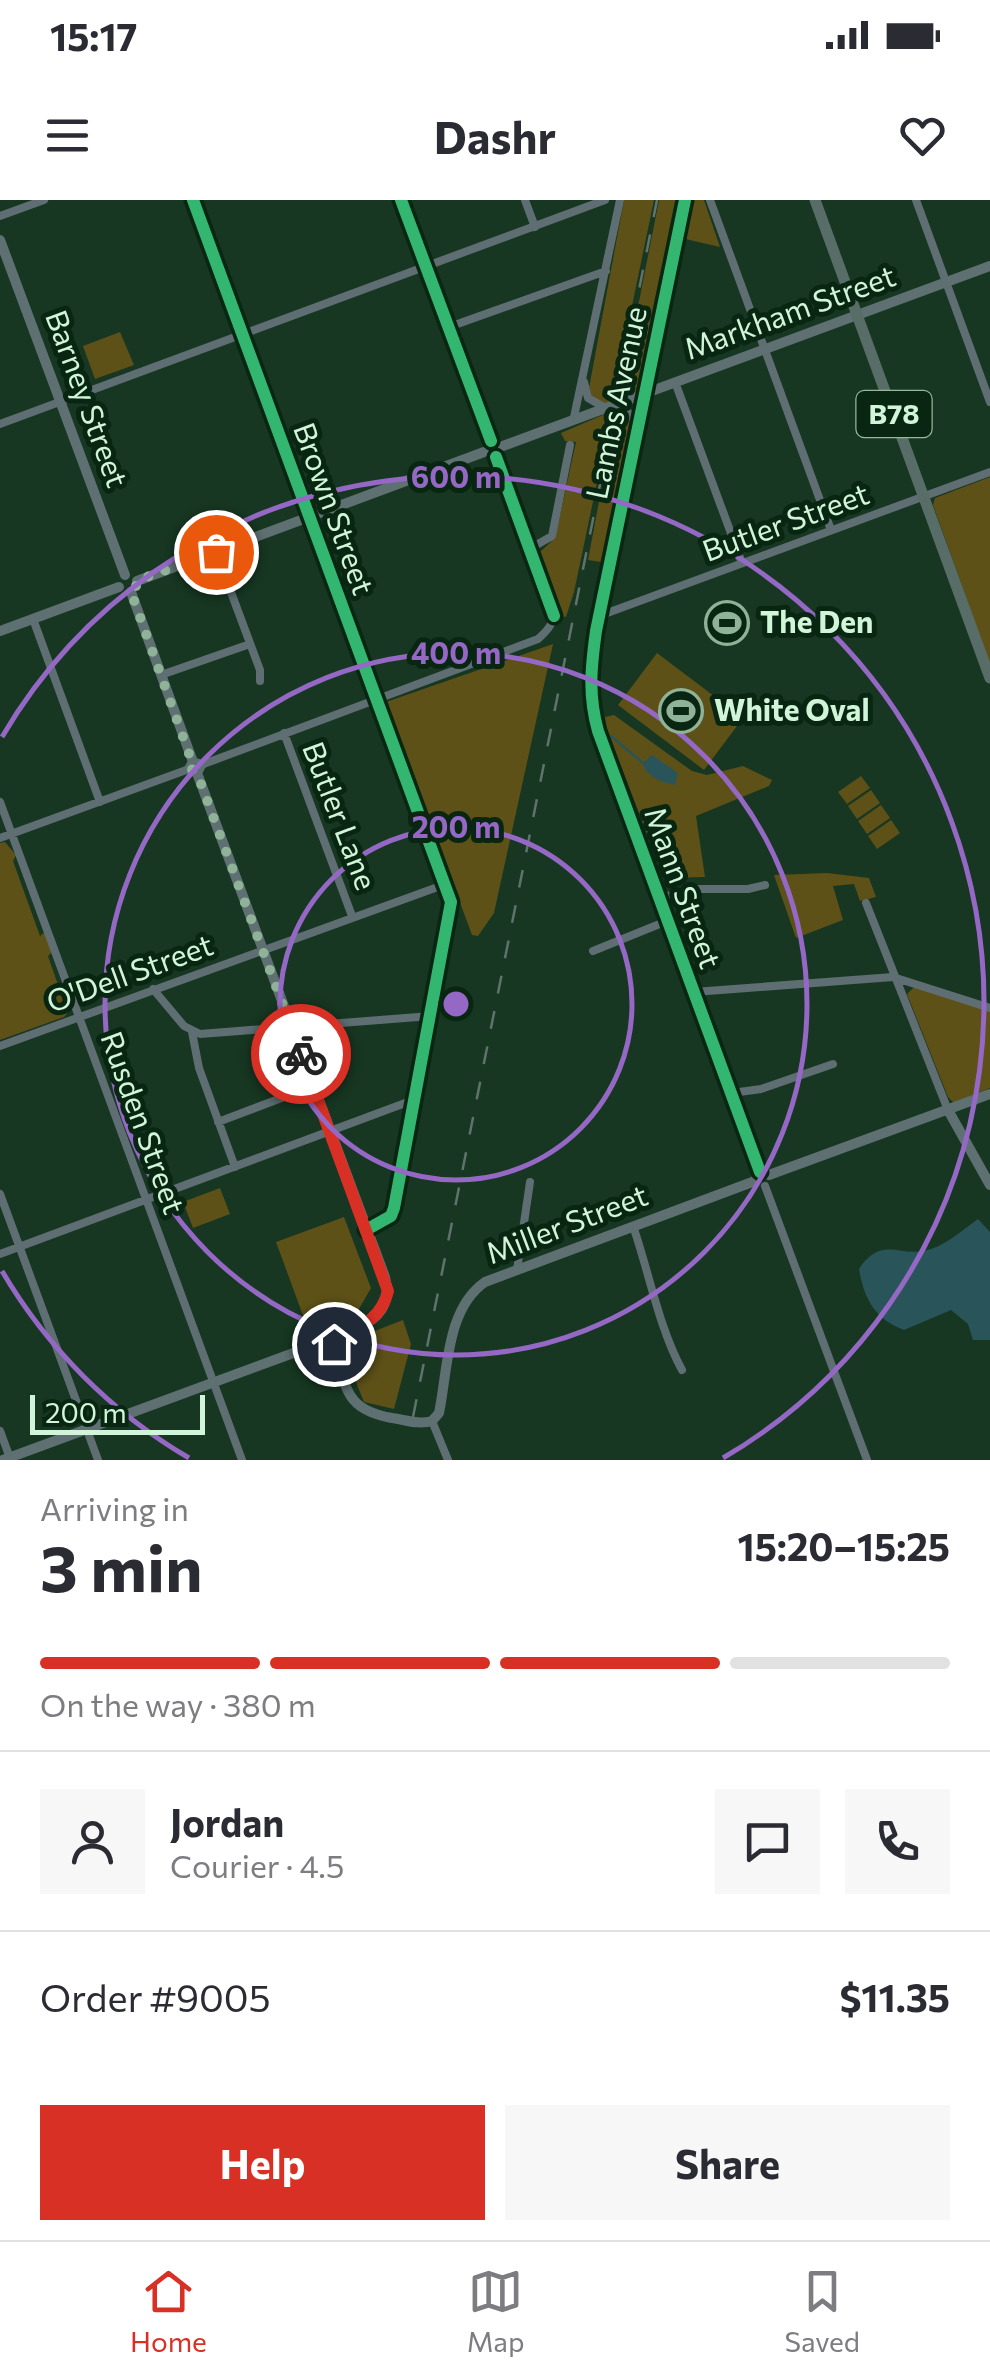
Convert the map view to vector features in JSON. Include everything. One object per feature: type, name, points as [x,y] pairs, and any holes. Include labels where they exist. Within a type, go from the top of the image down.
[{"type":"main road","name":"B78","points":[[815,200],[990,678]]},
{"type":"street","points":[[0,216],[44,200]]},
{"type":"street","name":"Brown Street","points":[[194,200],[452,902],[394,1208],[390,1216],[366,1230]]},
{"type":"street","points":[[0,838],[538,639],[549,628],[554,616],[401,200]]},
{"type":"street","points":[[525,200],[535,227]]},
{"type":"street","points":[[0,424],[606,200]]},
{"type":"street","points":[[568,421],[583,378],[620,200]]},
{"type":"street","name":"Lambs Avenue","points":[[598,616],[684,200]]},
{"type":"street","points":[[710,200],[831,530]]},
{"type":"street","points":[[916,200],[990,402]]},
{"type":"street","name":"Barney Street","points":[[0,240],[125,575]]},
{"type":"street","name":"Markham Street","points":[[136,581],[990,266]]},
{"type":"street","points":[[449,327],[606,271]]},
{"type":"street","points":[[583,378],[588,398],[604,407]]},
{"type":"street","points":[[676,382],[742,563]]},
{"type":"street","name":"Lambs Avenue","points":[[620,403],[638,424]]},
{"type":"street","points":[[530,548],[552,536],[570,445]]},
{"type":"street","name":"Butler Street","points":[[598,616],[990,472]]},
{"type":"street","points":[[216,552],[260,670],[260,681]]},
{"type":"street","points":[[0,631],[33,619],[125,590],[136,588],[136,581],[132,575],[120,580],[125,590],[161,675],[388,1291],[385,1304],[374,1318],[331,1341],[8,1459],[0,1431]]},
{"type":"street","name":"Mann Street","points":[[598,616],[590,661],[592,713],[866,1460]]},
{"type":"street","points":[[33,619],[100,802]]},
{"type":"street","points":[[161,675],[250,644]]},
{"type":"street","name":"Butler Lane","points":[[284,733],[352,916]]},
{"type":"street","name":"Rusden Street","points":[[0,802],[242,1460]]},
{"type":"street","name":"O'Dell Street","points":[[0,1046],[446,884]]},
{"type":"street","points":[[659,898],[698,890],[765,885]]},
{"type":"street","points":[[866,903],[948,1110],[990,1185]]},
{"type":"street","points":[[593,951],[668,921]]},
{"type":"street","points":[[694,992],[893,977],[990,1008]]},
{"type":"street","points":[[154,990],[184,1026],[192,1032],[207,1034],[431,1016]]},
{"type":"street","points":[[192,1032],[193,1048],[235,1167]]},
{"type":"street","points":[[732,1093],[761,1089],[833,1064]]},
{"type":"street","points":[[218,1122],[313,1086]]},
{"type":"street","name":"Miller Street","points":[[432,1421],[439,1413],[457,1319],[464,1302],[485,1282],[990,1094]]},
{"type":"street","points":[[0,1254],[416,1099]]},
{"type":"street","points":[[517,1270],[530,1182]]},
{"type":"street","points":[[0,1194],[98,1460]]},
{"type":"street","points":[[633,1226],[659,1312],[682,1370]]},
{"type":"street","points":[[331,1341],[352,1398],[361,1410],[415,1422],[432,1421],[448,1460]]},
{"type":"shaded area","points":[[624,200],[654,200],[612,402],[604,404],[590,395],[589,388]]},
{"type":"shaded area","points":[[659,200],[681,200],[641,385],[620,398]]},
{"type":"shaded area","points":[[690,200],[704,200],[720,247],[681,238]]},
{"type":"shaded area","points":[[120,332],[134,365],[95,379],[83,346]]},
{"type":"shaded area","points":[[612,411],[574,592],[566,617],[560,616],[544,562],[539,558],[555,538],[576,442],[565,441],[561,433]]},
{"type":"shaded area","points":[[616,411],[627,415],[632,426],[601,562],[588,560]]},
{"type":"shaded area","points":[[990,477],[990,664],[933,505],[935,498]]},
{"type":"shaded area","points":[[553,644],[494,913],[478,936],[472,935],[386,702]]},
{"type":"shaded area","name":"White Oval","points":[[657,653],[743,718],[704,770],[618,705]]},
{"type":"shaded area","points":[[614,715],[692,771],[707,775],[743,766],[772,780],[769,786],[696,816],[705,877],[664,878],[606,727],[605,717]]},
{"type":"shaded area","points":[[861,776],[870,788],[847,804],[838,792]]},
{"type":"shaded area","points":[[871,790],[880,803],[857,819],[848,806]]},
{"type":"shaded area","points":[[881,805],[890,818],[867,834],[858,821]]},
{"type":"shaded area","points":[[891,820],[900,833],[877,849],[868,836]]},
{"type":"shaded area","points":[[5,842],[16,855],[13,861],[40,936],[45,932],[52,952],[48,956],[65,1005],[70,1003],[72,1008],[64,1017],[0,1040],[0,843]]},
{"type":"shaded area","points":[[827,873],[869,878],[876,897],[860,901],[854,884],[833,886],[843,920],[796,938],[774,875]]},
{"type":"shaded area","points":[[914,987],[990,1011],[990,1088],[954,1103],[948,1097],[907,994]]},
{"type":"shaded area","points":[[220,1188],[230,1214],[193,1228],[183,1202]]},
{"type":"shaded area","points":[[344,1217],[371,1288],[359,1309],[308,1329],[276,1242]]},
{"type":"shaded area","points":[[403,1320],[411,1344],[394,1409],[364,1402],[342,1348],[344,1343]]},
{"type":"water","points":[[652,755],[678,773],[675,785],[647,772],[643,763]]},
{"type":"water","points":[[978,1219],[990,1232],[990,1340],[973,1340],[968,1324],[951,1310],[904,1330],[878,1314],[864,1290],[859,1269],[868,1258],[884,1250],[931,1249]]},
{"type":"waterway","points":[[611,736],[643,763]]},
{"type":"railway","points":[[413,1417],[657,200]]},
{"type":"cycle path","points":[[193,200],[451,902],[394,1208],[391,1216],[366,1230]]},
{"type":"cycle path","points":[[401,200],[491,441]]},
{"type":"cycle path","points":[[685,200],[596,631],[592,693],[598,731],[760,1172]]},
{"type":"cycle path","points":[[496,457],[554,616]]},
{"type":"way so far","points":[[216,552],[136,581],[131,592],[192,762],[191,771],[197,773],[301,1054]]},
{"type":"place","name":"The Den","points":[[727,623]]},
{"type":"place","name":"White Oval","points":[[681,711]]},
{"type":"route","points":[[301,1054],[388,1291],[385,1304],[374,1318],[336,1338],[334,1344]]}]
